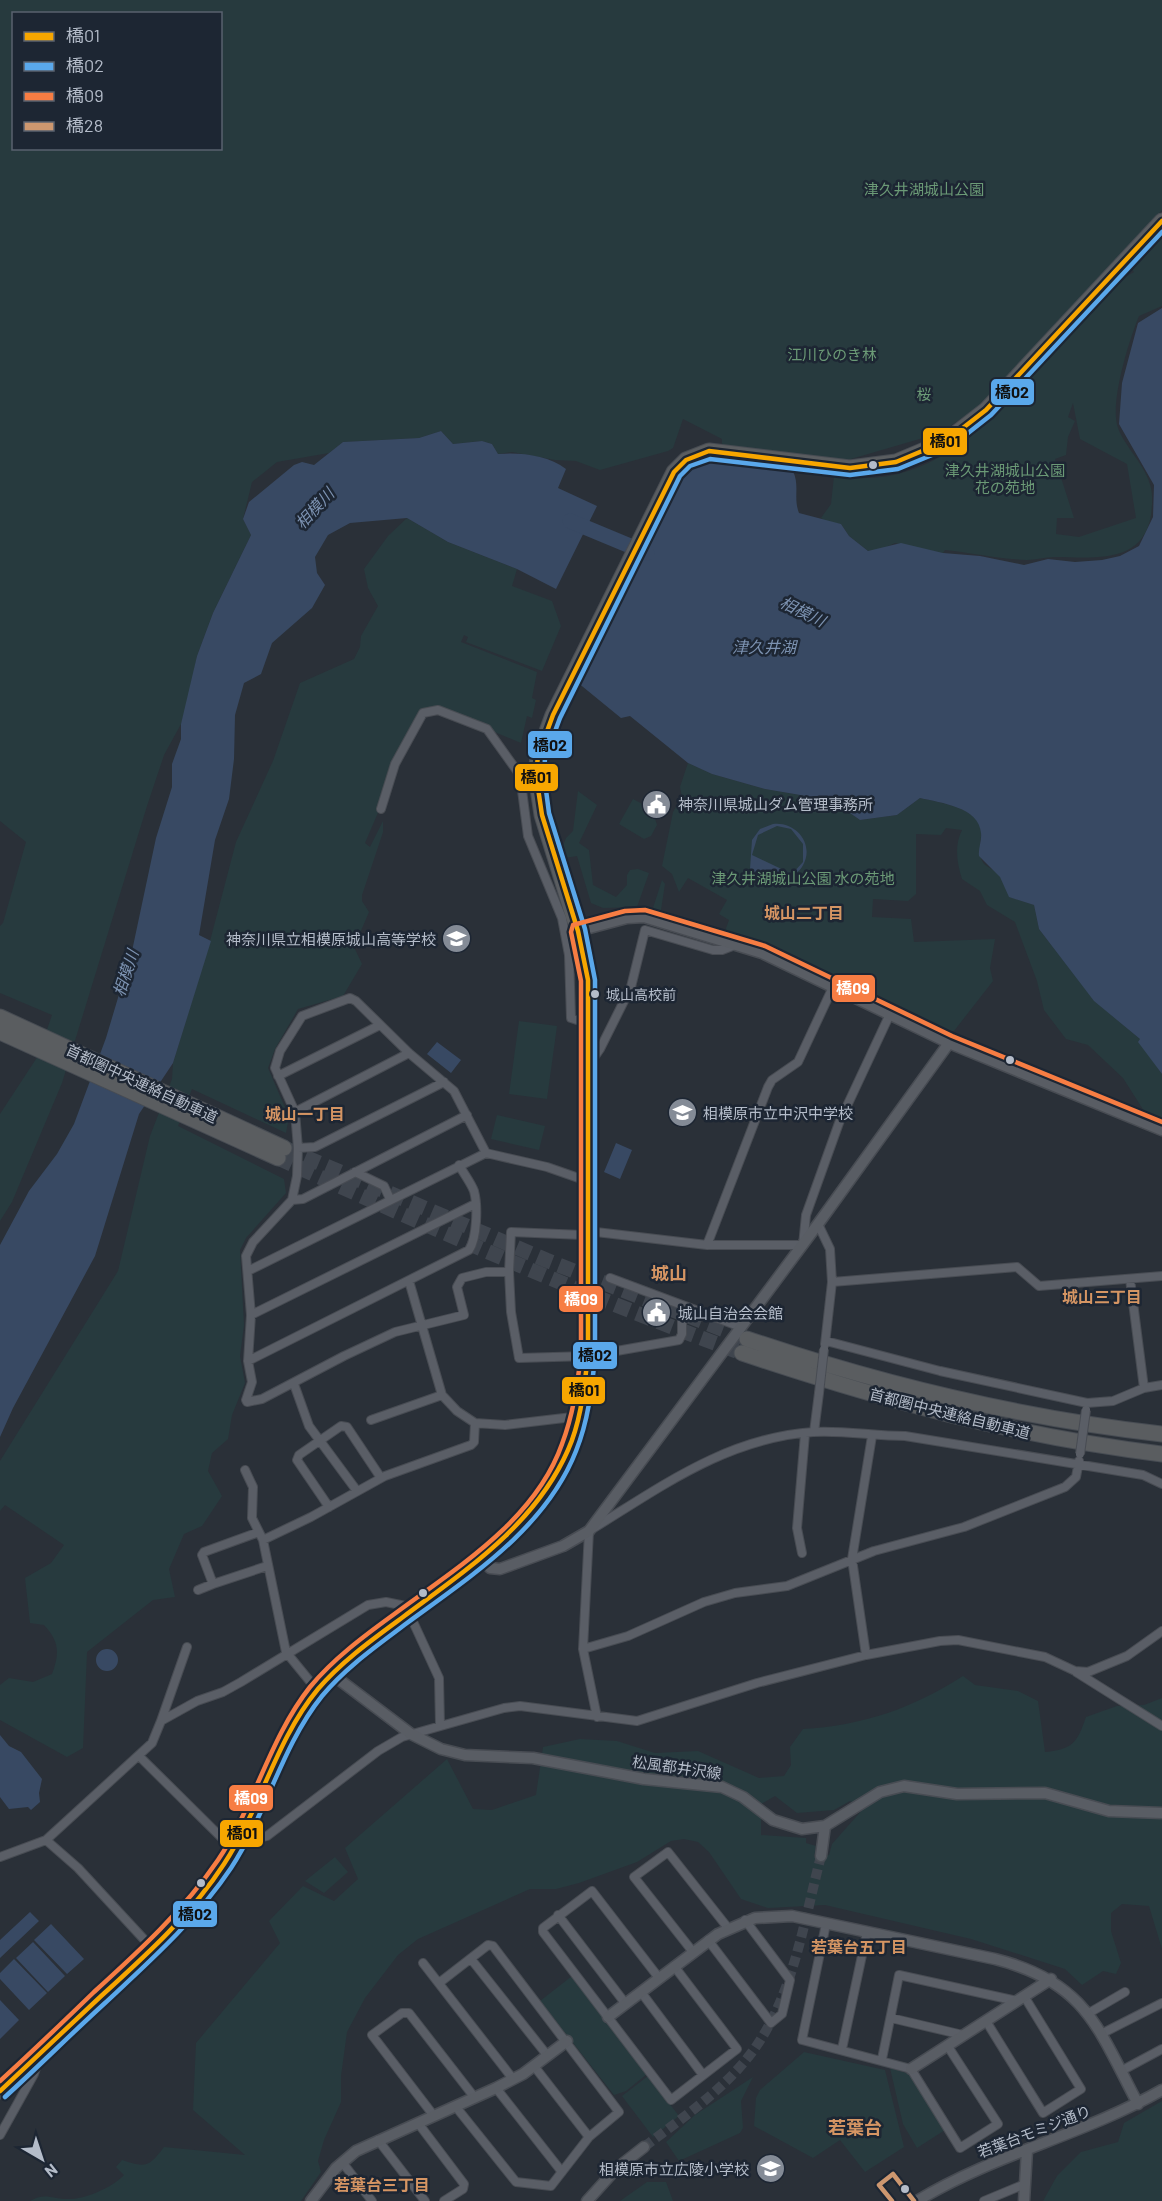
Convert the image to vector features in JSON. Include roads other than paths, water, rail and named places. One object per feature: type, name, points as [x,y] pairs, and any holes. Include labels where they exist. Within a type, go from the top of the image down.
[{"type":"highway","points":[[0,2091],[152,1948],[205,1890],[242,1834],[287,1737],[318,1690],[412,1610],[481,1558],[519,1525],[543,1497],[565,1460],[580,1416],[587,1383],[590,1024],[588,980],[578,931],[542,815],[537,790],[538,756],[553,716],[674,472],[693,456],[710,451],[850,468],[896,462],[946,441],[987,410],[1162,221]]},
{"type":"highway","name":"首都圏中央連絡自動車道","points":[[0,1017],[287,1151]]},
{"type":"highway","name":"首都圏中央連絡自動車道","points":[[0,1032],[287,1151]]},
{"type":"highway","name":"首都圏中央連絡自動車道","points":[[743,1340],[852,1373],[980,1405],[1081,1424],[1162,1434]]},
{"type":"highway","name":"首都圏中央連絡自動車道","points":[[743,1340],[847,1387],[976,1423],[1101,1446],[1162,1454]]},
{"type":"street","points":[[381,809],[395,764],[423,713],[438,710],[487,729],[520,775],[528,836],[562,918],[569,955],[571,1018],[590,1024]]},
{"type":"street","points":[[578,931],[640,917],[735,945],[770,957],[949,1042],[1162,1130]]},
{"type":"street","points":[[590,1062],[600,1049],[631,987],[645,930],[713,950],[722,950],[735,945]]},
{"type":"street","points":[[707,1245],[768,1088],[772,1080],[798,1062],[833,987]]},
{"type":"street","points":[[292,1200],[287,1151],[295,1112],[275,1068],[280,1051],[305,1014],[350,998],[454,1091],[486,1154]]},
{"type":"street","points":[[802,1245],[806,1215],[839,1123],[890,1014]]},
{"type":"street","points":[[278,1076],[380,1024]]},
{"type":"street","points":[[597,1717],[583,1649],[589,1531],[743,1340],[802,1245],[949,1042]]},
{"type":"street","points":[[295,1112],[409,1053]]},
{"type":"street","points":[[287,1151],[315,1147],[444,1082]]},
{"type":"street","points":[[467,1115],[303,1199],[292,1200],[249,1249],[246,1261],[249,1271],[251,1315],[248,1360],[252,1386],[246,1400],[247,1402],[262,1399],[395,1332],[465,1315],[457,1287],[462,1278],[486,1272],[508,1272]]},
{"type":"street","points":[[249,1271],[390,1199],[486,1154],[547,1167],[590,1182]]},
{"type":"street","points":[[248,1360],[469,1250],[473,1236],[474,1191],[459,1166]]},
{"type":"street","points":[[355,1172],[384,1186],[390,1199]]},
{"type":"street","points":[[251,1315],[475,1204]]},
{"type":"street","points":[[802,1553],[797,1528],[809,1433],[819,1393],[832,1282],[830,1249],[818,1224]]},
{"type":"street","points":[[682,1306],[682,1334],[679,1340],[588,1356],[519,1358],[511,1312],[508,1272],[511,1232],[583,1235],[589,1232],[707,1245],[802,1245]]},
{"type":"street","points":[[832,1282],[1017,1267],[1039,1286],[1162,1276]]},
{"type":"street","points":[[610,1278],[618,1286],[643,1296],[682,1306],[743,1340]]},
{"type":"street","points":[[1131,1279],[1144,1388]]},
{"type":"street","points":[[409,1281],[442,1395],[457,1411],[475,1423],[506,1425],[580,1416]]},
{"type":"street","points":[[825,1345],[1086,1406],[1113,1401],[1144,1388],[1162,1385]]},
{"type":"street","points":[[294,1383],[309,1426],[357,1491]]},
{"type":"street","points":[[371,1420],[442,1395]]},
{"type":"street","points":[[583,1649],[628,1636],[704,1602],[735,1593],[787,1586],[852,1559],[964,1527],[1065,1487],[1076,1477],[1086,1406]]},
{"type":"street","points":[[213,1584],[202,1555],[204,1552],[261,1536],[329,1507],[381,1478],[471,1445],[474,1442],[475,1423]]},
{"type":"street","points":[[329,1507],[297,1460],[298,1455],[341,1426],[347,1427],[381,1478]]},
{"type":"street","points":[[481,1558],[490,1568],[500,1569],[563,1546],[689,1470],[742,1445],[809,1433],[872,1437],[905,1436],[1143,1475],[1162,1484]]},
{"type":"street","points":[[866,1655],[852,1559],[872,1437]]},
{"type":"street","points":[[245,1470],[253,1487],[252,1518],[261,1536],[286,1652],[318,1690]]},
{"type":"street","points":[[198,1590],[267,1566]]},
{"type":"street","points":[[161,1721],[197,1701],[223,1692],[286,1652],[368,1605],[386,1602],[412,1610],[439,1678],[440,1725]]},
{"type":"street","points":[[1075,1671],[1088,1672],[1111,1664],[1162,1631]]},
{"type":"street","points":[[242,1834],[255,1839],[267,1836],[386,1746],[411,1734],[440,1725],[515,1706],[637,1721],[757,1683],[919,1644],[958,1640],[1045,1657],[1075,1671],[1162,1726]]},
{"type":"street","points":[[0,1857],[46,1840],[152,1743],[187,1647]]},
{"type":"street","name":"松風都井沢線","points":[[333,1675],[411,1734],[441,1749],[465,1755],[533,1758],[644,1779],[722,1786],[782,1824],[802,1829],[825,1827]]},
{"type":"street","points":[[139,1756],[231,1853],[227,1871],[216,1884],[205,1890]]},
{"type":"street","points":[[821,1856],[825,1827],[880,1792],[904,1786],[957,1794],[1045,1792],[1109,1810],[1162,1813]]},
{"type":"street","points":[[46,1840],[78,1868],[152,1948]]},
{"type":"street","points":[[693,1952],[634,1877],[668,1852],[728,1928]]},
{"type":"street","points":[[192,1906],[194,1897],[202,1885],[216,1875]]},
{"type":"street","points":[[659,1978],[594,1892],[588,1892],[544,1926],[543,1932],[671,2100],[737,2049],[674,1966]]},
{"type":"street","points":[[558,1916],[626,2003]]},
{"type":"street","points":[[608,2017],[708,1940],[728,1928],[745,1920],[779,1916],[1026,1966],[1051,1979],[1074,1996],[1089,2013],[1138,2104]]},
{"type":"street","points":[[708,1940],[771,2023],[782,2014],[790,1980],[745,1920]]},
{"type":"street","points":[[826,1924],[802,2040],[911,2069],[960,2148],[998,2124],[948,2045]]},
{"type":"street","points":[[842,2049],[867,1932]]},
{"type":"street","points":[[439,1983],[488,1945],[494,1946],[619,2109],[618,2114],[589,2137],[551,2186],[516,2182],[456,2107]]},
{"type":"street","points":[[471,1959],[547,2055]]},
{"type":"street","points":[[423,1963],[513,2079]]},
{"type":"street","points":[[882,2060],[899,1975],[1020,1999],[1081,2089],[1043,2112],[986,2020]]},
{"type":"street","points":[[911,2069],[1051,1979]]},
{"type":"street","points":[[641,1992],[703,2075]]},
{"type":"street","points":[[1089,2013],[1125,1992]]},
{"type":"street","points":[[1101,2034],[1162,2003]]},
{"type":"street","points":[[434,2116],[372,2035],[402,2013],[408,2013],[475,2098]]},
{"type":"street","points":[[891,2018],[963,2035]]},
{"type":"street","points":[[311,2201],[342,2162],[378,2140],[456,2107],[513,2079],[567,2041]]},
{"type":"street","points":[[1121,2071],[1162,2049]]},
{"type":"street","points":[[0,2135],[34,2074],[36,2068],[30,2063]]},
{"type":"street","points":[[534,2066],[589,2137]]},
{"type":"street","points":[[496,2088],[562,2172]]},
{"type":"street","name":"若葉台モミジ通り","points":[[917,2201],[972,2171],[1090,2127],[1162,2090]]},
{"type":"street","points":[[418,2123],[464,2184],[463,2189],[444,2201]]},
{"type":"street","points":[[378,2140],[425,2201]]},
{"type":"street","points":[[587,2201],[616,2169],[644,2147]]},
{"type":"street","points":[[1024,2201],[1028,2150]]},
{"type":"street","points":[[342,2162],[372,2201]]},
{"type":"street","points":[[984,2201],[1026,2184]]},
{"type":"water","name":"津久井湖","points":[[1162,308],[1162,1074],[1138,1042],[1140,1039],[1094,1001],[1039,929],[1034,905],[1009,897],[1000,877],[979,856],[981,836],[979,824],[974,817],[948,804],[920,798],[897,815],[860,820],[847,811],[834,811],[806,796],[765,789],[712,774],[688,763],[630,716],[621,718],[577,682],[676,484],[687,472],[700,465],[730,461],[746,462],[793,471],[799,513],[841,524],[849,536],[868,551],[901,543],[943,553],[980,556],[1024,565],[1048,559],[1075,562],[1102,560],[1120,556],[1139,546],[1153,517],[1154,485],[1119,424],[1122,383],[1138,323]]},
{"type":"water","points":[[441,431],[453,444],[482,441],[492,444],[498,454],[534,456],[551,460],[566,469],[558,488],[597,506],[556,589],[517,569],[448,542],[407,518],[350,523],[328,535],[315,557],[317,573],[325,585],[312,608],[272,643],[261,674],[244,683],[235,715],[234,759],[229,799],[215,840],[199,935],[211,941],[173,1063],[139,1114],[95,1256],[13,1408],[0,1437],[0,1245],[29,1191],[57,1154],[74,1124],[106,1038],[132,951],[156,838],[172,787],[172,764],[181,739],[181,724],[197,656],[213,613],[251,535],[243,519],[249,502],[294,465],[302,462],[314,465],[343,442],[419,438]]},
{"type":"water","points":[[773,824],[789,826],[796,830],[805,843],[806,859],[802,867],[782,884],[763,881],[750,869],[752,840],[760,829]],"holes":[[[777,826],[791,829],[803,844],[803,862],[792,874],[752,855],[758,835]]]},
{"type":"water","points":[[437,1042],[461,1060],[451,1073],[427,1054]]},
{"type":"water","points":[[616,1143],[632,1150],[620,1179],[604,1172]]},
{"type":"water","points":[[107,1649],[115,1652],[118,1660],[115,1668],[107,1671],[99,1668],[96,1660],[99,1652]]},
{"type":"water","points":[[0,1735],[9,1746],[21,1752],[42,1779],[40,1802],[31,1810],[28,1807],[9,1809],[0,1797]]},
{"type":"water","points":[[30,1912],[39,1921],[0,1958],[0,1940]]},
{"type":"water","points":[[51,1924],[84,1959],[67,1974],[34,1940]]},
{"type":"water","points":[[33,1942],[65,1976],[48,1992],[16,1958]]},
{"type":"water","points":[[14,1959],[47,1993],[29,2010],[0,1979],[0,1973]]},
{"type":"water","points":[[0,2000],[19,2020],[0,2039]]},
{"type":"waterway","name":"相模川","points":[[570,521],[647,553]]},
{"type":"tunnel","points":[[284,1148],[546,1260],[747,1339]]},
{"type":"tunnel","points":[[278,1158],[508,1260],[742,1353]]},
{"type":"tunnel","points":[[644,2147],[723,2085],[761,2039],[773,2018],[791,1973],[821,1856]]},
{"type":"place","name":"神奈川県城山ダム管理事務所","points":[[657,804]]},
{"type":"place","name":"神奈川県立相模原城山高等学校","points":[[457,939]]},
{"type":"place","name":"城山高校前","points":[[595,994]]},
{"type":"place","name":"相模原市立中沢中学校","points":[[682,1113]]},
{"type":"place","name":"城山自治会会館","points":[[657,1313]]},
{"type":"place","name":"相模原市立広陵小学校","points":[[770,2169]]},
{"type":"district","name":"城山二丁目","points":[[804,912]]},
{"type":"district","name":"城山一丁目","points":[[305,1113]]},
{"type":"district","name":"城山","points":[[669,1273]]},
{"type":"district","name":"城山三丁目","points":[[1102,1296]]},
{"type":"district","name":"若葉台五丁目","points":[[859,1946]]},
{"type":"district","name":"若葉台","points":[[855,2127]]},
{"type":"district","name":"若葉台三丁目","points":[[382,2184]]},
{"type":"park label","name":"津久井湖城山公園","points":[[924,189]]},
{"type":"park label","name":"江川ひのき林","points":[[832,354]]},
{"type":"park label","name":"桜","points":[[924,394]]},
{"type":"park label","name":"津久井湖城山公園 花の苑地","points":[[1005,478]]},
{"type":"park label","name":"津久井湖城山公園 水の苑地","points":[[803,878]]}]
